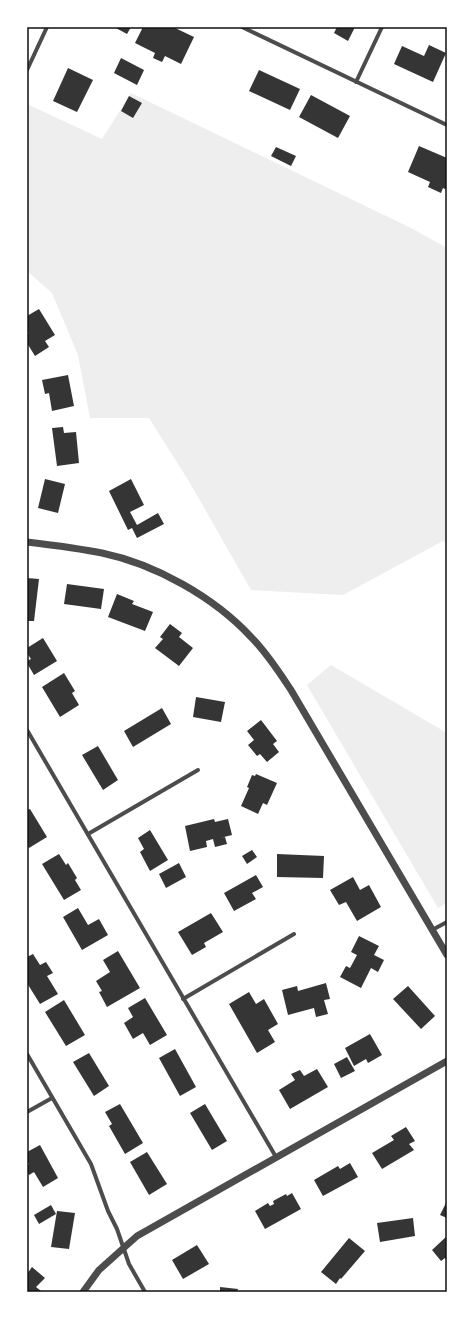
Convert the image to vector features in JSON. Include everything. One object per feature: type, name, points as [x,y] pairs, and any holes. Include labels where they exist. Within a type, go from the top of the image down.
[{"type":"street","points":[[27,70],[47,27]]},
{"type":"street","points":[[242,27],[447,125]]},
{"type":"street","points":[[356,82],[382,27]]},
{"type":"street","points":[[27,542],[104,553],[141,564],[170,577],[214,604],[232,618],[252,637],[270,658],[317,733],[447,955]]},
{"type":"street","points":[[27,730],[276,1157]]},
{"type":"street","points":[[88,834],[198,770]]},
{"type":"street","points":[[432,931],[447,922]]},
{"type":"street","points":[[183,999],[294,934]]},
{"type":"street","points":[[27,1054],[91,1164],[108,1211],[117,1229],[129,1264],[145,1292]]},
{"type":"street","points":[[83,1292],[98,1270],[123,1247],[148,1229],[447,1061]]},
{"type":"street","points":[[27,1112],[52,1098]]},
{"type":"shaded area","points":[[131,93],[411,228],[447,248],[447,544],[443,541],[343,595],[251,590],[190,483],[149,418],[90,418],[78,355],[52,293],[27,271],[27,104],[102,139]]},
{"type":"shaded area","points":[[331,665],[447,733],[447,903],[438,908],[307,685]]},
{"type":"building","points":[[114,27],[131,27],[127,34]]},
{"type":"building","points":[[143,27],[173,27],[194,37],[181,64],[165,56],[162,62],[153,58],[155,53],[135,43]]},
{"type":"building","points":[[337,27],[355,27],[348,41],[334,33]]},
{"type":"building","points":[[429,45],[446,53],[433,82],[394,64],[402,46],[424,56]]},
{"type":"building","points":[[121,58],[144,70],[137,85],[114,73]]},
{"type":"building","points":[[68,68],[93,80],[77,112],[53,101]]},
{"type":"building","points":[[259,70],[300,89],[290,110],[249,91]]},
{"type":"building","points":[[311,95],[350,116],[338,138],[299,117]]},
{"type":"building","points":[[129,96],[142,103],[133,118],[121,111]]},
{"type":"building","points":[[419,146],[447,158],[447,190],[443,188],[441,193],[428,187],[430,182],[408,172]]},
{"type":"building","points":[[276,147],[296,156],[291,166],[271,156]]},
{"type":"building","points":[[39,309],[55,335],[45,341],[49,347],[35,356],[27,343],[27,334],[29,333],[27,330],[27,316]]},
{"type":"building","points":[[68,375],[74,406],[52,411],[49,393],[45,394],[42,380]]},
{"type":"building","points":[[63,427],[64,433],[76,432],[79,463],[57,466],[52,428]]},
{"type":"building","points":[[45,479],[65,484],[58,513],[38,508]]},
{"type":"building","points":[[131,479],[144,505],[130,512],[137,525],[158,513],[164,524],[137,538],[132,528],[128,530],[109,491]]},
{"type":"building","points":[[27,578],[39,579],[34,621],[27,621]]},
{"type":"building","points":[[67,584],[104,589],[101,609],[64,604]]},
{"type":"building","points":[[117,594],[134,601],[132,604],[153,612],[145,631],[108,617]]},
{"type":"building","points":[[170,624],[182,633],[179,637],[193,648],[179,666],[155,648],[163,639],[160,637]]},
{"type":"building","points":[[43,638],[57,661],[34,675],[27,663],[27,661],[31,659],[27,653],[27,648]]},
{"type":"building","points":[[64,673],[75,691],[72,693],[79,705],[60,717],[42,687]]},
{"type":"building","points":[[196,697],[225,702],[221,722],[193,717]]},
{"type":"building","points":[[162,708],[171,724],[133,747],[124,731]]},
{"type":"building","points":[[261,720],[277,741],[273,744],[279,752],[267,762],[260,754],[257,756],[248,745],[254,740],[247,731]]},
{"type":"building","points":[[98,746],[118,780],[103,790],[82,755]]},
{"type":"building","points":[[256,774],[277,783],[267,805],[263,803],[258,814],[241,806],[249,788],[247,787],[252,775],[255,776]]},
{"type":"building","points":[[30,809],[47,837],[29,848],[27,844],[27,810]]},
{"type":"building","points":[[214,819],[215,822],[228,819],[232,835],[220,838],[225,837],[227,844],[215,847],[213,839],[206,841],[207,847],[190,851],[185,826]]},
{"type":"building","points":[[150,830],[168,860],[150,871],[140,852],[144,849],[138,838]]},
{"type":"building","points":[[252,850],[257,857],[247,864],[242,856]]},
{"type":"building","points":[[59,854],[66,865],[68,863],[77,878],[75,880],[81,890],[64,900],[42,864]]},
{"type":"building","points":[[277,854],[324,856],[323,878],[277,877]]},
{"type":"building","points":[[179,863],[186,877],[166,888],[159,874]]},
{"type":"building","points":[[256,875],[263,887],[252,893],[256,899],[234,911],[224,893]]},
{"type":"building","points":[[353,877],[360,890],[369,885],[381,907],[357,921],[346,902],[339,905],[330,890]]},
{"type":"building","points":[[78,908],[88,925],[99,919],[108,935],[82,950],[63,917]]},
{"type":"building","points":[[211,913],[223,932],[204,943],[206,947],[192,955],[178,932]]},
{"type":"building","points":[[359,936],[379,946],[374,955],[384,960],[378,972],[371,968],[361,988],[340,977],[346,966],[350,968],[357,955],[351,952]]},
{"type":"building","points":[[118,951],[140,988],[107,1007],[99,992],[102,991],[96,981],[110,972],[103,960]]},
{"type":"building","points":[[33,954],[40,965],[46,962],[53,973],[47,976],[58,994],[40,1004],[27,983],[27,957]]},
{"type":"building","points":[[326,983],[330,999],[324,1000],[328,1014],[316,1017],[314,1008],[288,1015],[282,990],[297,986],[298,991]]},
{"type":"building","points":[[408,986],[435,1016],[421,1029],[393,999]]},
{"type":"building","points":[[249,992],[256,1004],[264,999],[278,1024],[268,1030],[275,1042],[257,1053],[229,1004]]},
{"type":"building","points":[[145,998],[167,1035],[150,1045],[143,1033],[133,1039],[124,1023],[133,1017],[128,1008]]},
{"type":"building","points":[[64,1000],[85,1035],[66,1046],[45,1012]]},
{"type":"building","points":[[370,1034],[382,1055],[368,1063],[366,1059],[354,1066],[345,1048]]},
{"type":"building","points":[[175,1049],[196,1087],[180,1096],[159,1058]]},
{"type":"building","points":[[89,1053],[109,1086],[94,1096],[73,1062]]},
{"type":"building","points":[[347,1057],[355,1071],[341,1078],[334,1064]]},
{"type":"building","points":[[317,1069],[328,1087],[290,1109],[279,1090],[295,1080],[291,1074],[300,1070],[304,1076]]},
{"type":"building","points":[[120,1104],[143,1143],[125,1154],[109,1126],[112,1124],[105,1112]]},
{"type":"building","points":[[205,1104],[227,1141],[212,1150],[190,1113]]},
{"type":"building","points":[[406,1127],[415,1141],[409,1144],[414,1150],[382,1169],[372,1153],[394,1140],[391,1136]]},
{"type":"building","points":[[40,1145],[58,1178],[43,1187],[34,1172],[29,1175],[27,1171],[27,1166],[29,1164],[27,1160],[27,1152]]},
{"type":"building","points":[[147,1152],[167,1184],[149,1195],[130,1162]]},
{"type":"building","points":[[350,1163],[358,1177],[323,1196],[314,1180],[338,1166],[340,1169]]},
{"type":"building","points":[[292,1193],[301,1209],[265,1229],[255,1211],[268,1203],[270,1206],[274,1204],[273,1201],[286,1194],[287,1196]]},
{"type":"building","points":[[447,1201],[447,1218],[440,1215]]},
{"type":"building","points":[[51,1205],[56,1214],[39,1224],[34,1215]]},
{"type":"building","points":[[57,1211],[75,1213],[69,1249],[51,1247]]},
{"type":"building","points":[[413,1218],[415,1236],[380,1242],[377,1223]]},
{"type":"building","points":[[447,1236],[447,1261],[445,1258],[441,1261],[432,1250]]},
{"type":"building","points":[[349,1238],[365,1251],[336,1284],[321,1272]]},
{"type":"building","points":[[197,1245],[209,1264],[183,1279],[172,1260]]},
{"type":"building","points":[[32,1267],[45,1278],[36,1287],[41,1291],[40,1292],[27,1292],[27,1274]]},
{"type":"building","points":[[220,1287],[238,1289],[237,1292],[220,1292]]}]
